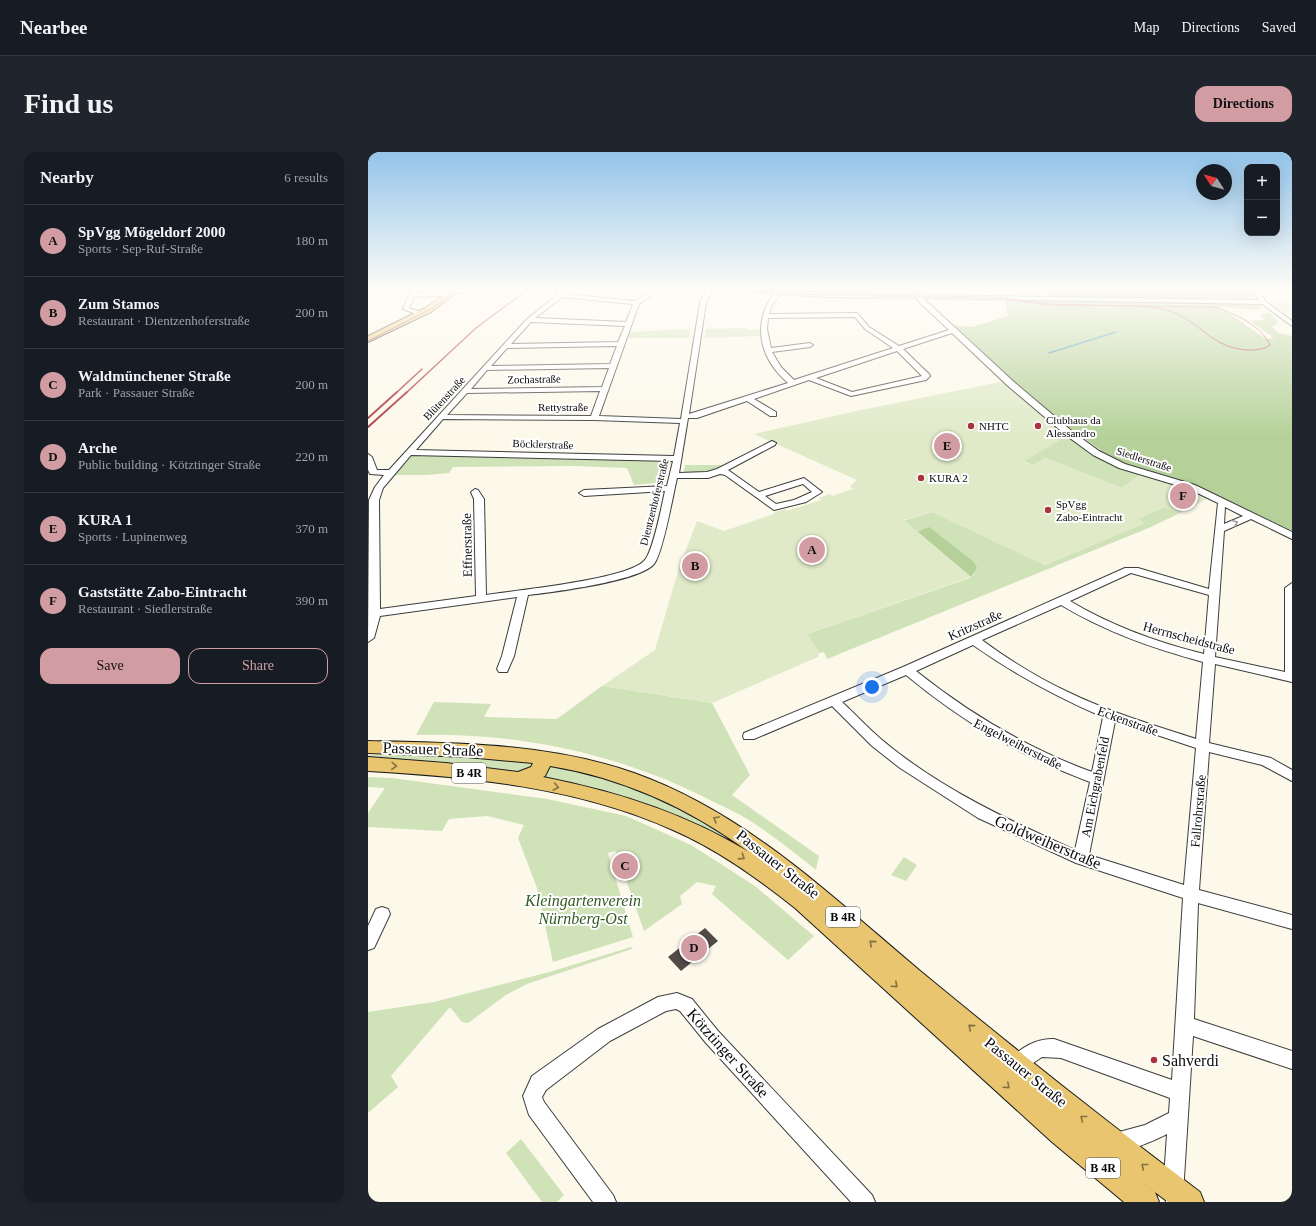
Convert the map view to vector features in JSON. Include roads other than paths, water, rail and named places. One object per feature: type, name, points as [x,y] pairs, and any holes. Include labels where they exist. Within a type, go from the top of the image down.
[{"type":"main road","name":"Passauer Straße","points":[[368,747],[466,750],[536,756],[591,767],[639,782],[682,801],[728,826],[784,866],[910,976],[1180,1198]]},
{"type":"main road","points":[[517,780],[539,771],[542,762],[536,756]]},
{"type":"main road","name":"Passauer Straße","points":[[368,764],[440,770],[517,780],[610,800],[651,813],[706,837],[755,866],[820,918],[1050,1123],[1145,1202]]},
{"type":"street","name":"Blütenstraße","points":[[368,638],[375,613],[372,591],[370,517],[379,487],[511,339]]},
{"type":"street","points":[[594,418],[622,339]]},
{"type":"street","name":"Dientzenhoferstraße","points":[[375,613],[481,598],[523,594],[610,578],[639,570],[650,562],[655,550],[678,459],[697,339]]},
{"type":"street","points":[[766,339],[768,350],[774,364],[793,383]]},
{"type":"street","points":[[808,378],[851,394],[923,378],[926,376],[897,347],[883,339]]},
{"type":"street","name":"Rettystraße","points":[[441,417],[684,418],[694,416],[922,339]]},
{"type":"street","name":"Siedlerstraße","points":[[961,339],[1058,424],[1096,453],[1122,466],[1177,482],[1225,503],[1292,536]]},
{"type":"street","points":[[505,346],[620,344]]},
{"type":"street","points":[[768,350],[810,345]]},
{"type":"street","points":[[486,368],[613,366]]},
{"type":"street","name":"Zochastraße","points":[[464,392],[605,389]]},
{"type":"street","points":[[748,398],[774,414]]},
{"type":"street","points":[[673,476],[708,475],[720,471],[772,443]]},
{"type":"street","name":"Böcklerstraße","points":[[409,452],[678,459]]},
{"type":"street","points":[[368,457],[373,472],[390,473]]},
{"type":"street","points":[[720,471],[728,473],[774,507],[784,506],[813,496],[818,492],[804,482],[759,495]]},
{"type":"street","points":[[584,493],[670,488]]},
{"type":"street","name":"Effnerstraße","points":[[475,492],[479,499],[481,598]]},
{"type":"street","name":"Fallrohrstraße","points":[[1180,1198],[1177,1119],[1185,1025],[1191,894],[1221,505],[1225,503]]},
{"type":"street","points":[[1219,530],[1251,516]]},
{"type":"street","name":"Kritzstraße","points":[[749,736],[907,670],[1064,601],[1129,570],[1134,570],[1188,588],[1214,593]]},
{"type":"street","name":"Herrnscheidstraße","points":[[1064,601],[1085,616],[1147,643],[1210,660],[1291,677],[1290,588],[1292,586]]},
{"type":"street","points":[[503,669],[508,656],[523,594]]},
{"type":"street","name":"Eckenstraße","points":[[974,640],[1003,661],[1064,695],[1110,715],[1203,746],[1266,761],[1292,776]]},
{"type":"street","name":"Engelweiherstraße","points":[[907,670],[943,700],[971,720],[1007,741],[1061,767],[1096,779]]},
{"type":"street","name":"Goldweiherstraße","points":[[834,701],[877,743],[905,765],[983,814],[1081,858],[1191,894],[1292,922]]},
{"type":"street","name":"Am Eichgrabenfeld","points":[[1081,858],[1110,715]]},
{"type":"street","points":[[368,943],[382,914]]},
{"type":"street","name":"Kötztinger Straße","points":[[606,1202],[536,1108],[532,1096],[539,1083],[604,1035],[664,1003],[677,1001],[686,1005],[712,1036],[865,1202]]},
{"type":"street","points":[[1185,1025],[1292,1060]]},
{"type":"street","points":[[1017,1065],[1037,1049],[1046,1046],[1180,1092]]},
{"type":"street","points":[[1113,1142],[1147,1134],[1177,1119]]},
{"type":"waterway","points":[[1049,353],[1094,339]]},
{"type":"tram line","points":[[368,341],[372,339]]},
{"type":"tram line","points":[[1214,339],[1225,345],[1235,348],[1256,350],[1270,345],[1266,339]]},
{"type":"railway","points":[[406,393],[464,339]]},
{"type":"railway","points":[[396,393],[422,369]]},
{"type":"railway","points":[[368,418],[397,392]]},
{"type":"railway","points":[[368,427],[407,392]]},
{"type":"place","name":"NHTC","points":[[971,426]]},
{"type":"place","name":"Clubhaus da Alessandro","points":[[1038,426]]},
{"type":"place","name":"KURA 1","points":[[947,446]]},
{"type":"place","name":"KURA 2","points":[[921,478]]},
{"type":"place","name":"Gaststätte Zabo-Eintracht","points":[[1183,496]]},
{"type":"place","name":"SpVgg Zabo-Eintracht","points":[[1048,510]]},
{"type":"place","name":"SpVgg Mögeldorf 2000","points":[[812,550]]},
{"type":"place","name":"Zum Stamos","points":[[695,566]]},
{"type":"place","name":"Waldmünchener Straße","points":[[625,866]]},
{"type":"place","name":"Arche","points":[[694,948]]},
{"type":"place","name":"Sahverdi","points":[[1154,1060]]},
{"type":"park label","name":"Kleingartenverein Nürnberg-Ost","points":[[583,909]]}]
